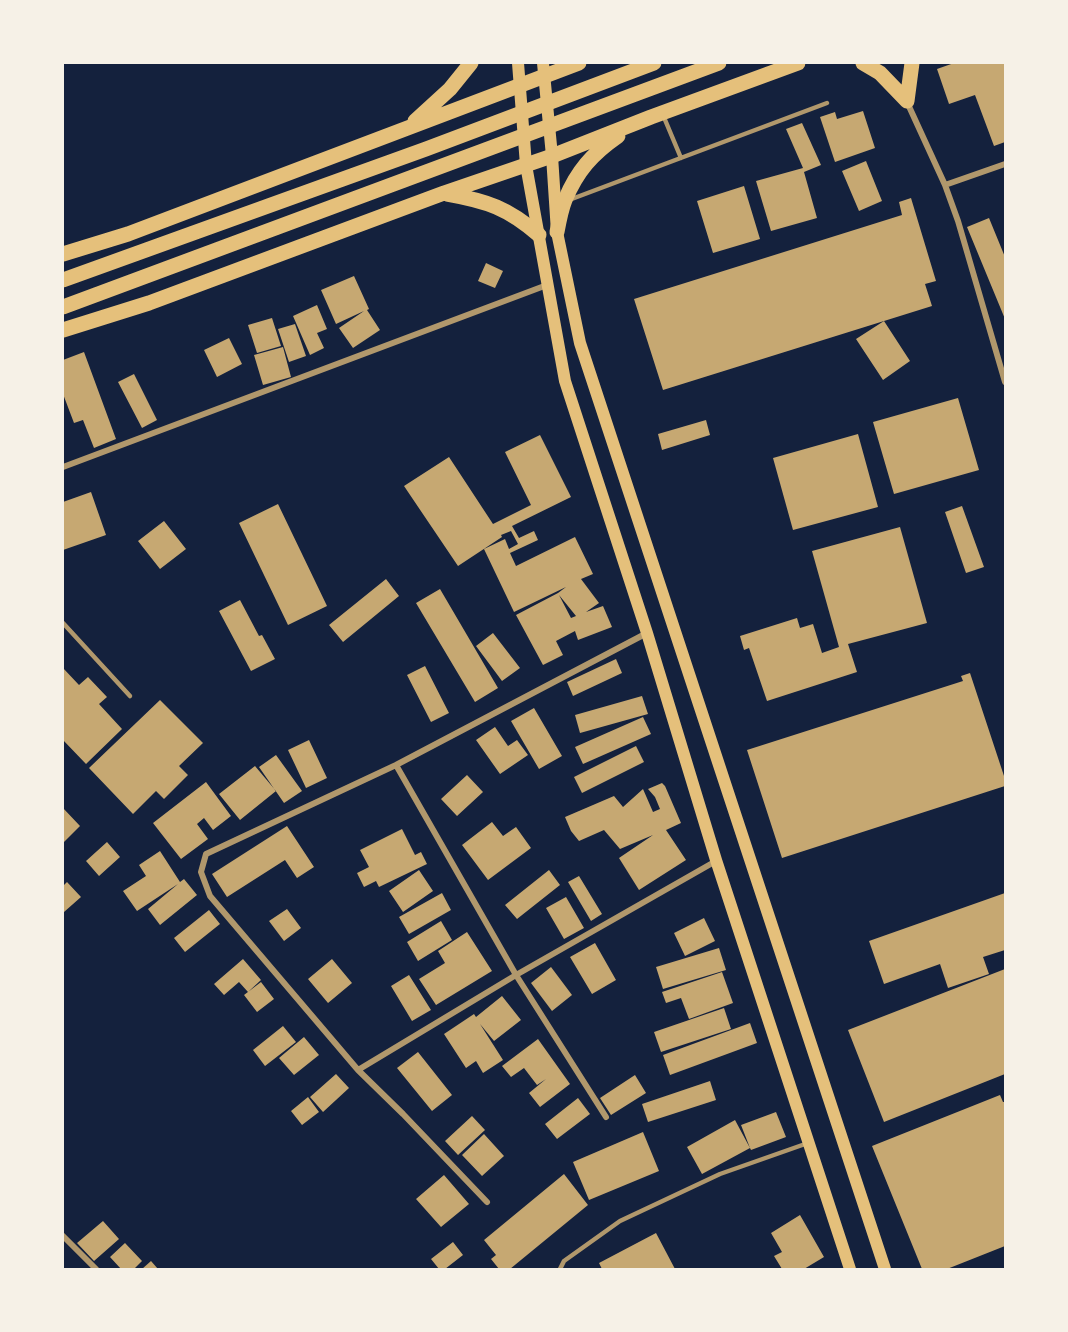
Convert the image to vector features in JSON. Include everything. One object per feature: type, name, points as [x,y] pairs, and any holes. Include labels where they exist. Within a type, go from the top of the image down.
[{"type":"highway","points":[[402,130],[435,104],[471,63]]},
{"type":"highway","points":[[63,254],[128,234],[402,130],[519,85],[543,70],[579,63]]},
{"type":"highway","points":[[63,280],[426,149],[654,63]]},
{"type":"highway","points":[[63,307],[719,63]]},
{"type":"highway","points":[[63,330],[149,303],[444,193],[552,156],[798,63]]},
{"type":"highway","points":[[863,63],[880,73],[907,101]]},
{"type":"highway","points":[[907,101],[912,63]]},
{"type":"highway","points":[[557,232],[564,202],[577,174],[597,151],[622,133],[656,115]]},
{"type":"highway","points":[[444,193],[474,198],[492,204],[509,212],[539,235]]},
{"type":"main road","points":[[518,63],[526,165],[565,381],[647,633],[716,860],[850,1269]]},
{"type":"main road","points":[[543,70],[557,232],[580,343],[885,1269]]},
{"type":"street","points":[[907,101],[945,185],[958,221],[1005,382]]},
{"type":"street","points":[[945,185],[1005,164]]},
{"type":"street","points":[[63,467],[548,285]]},
{"type":"street","points":[[488,1202],[358,1070],[210,896],[201,872],[206,854],[396,765],[647,633]]},
{"type":"street","points":[[396,765],[516,975],[606,1117]]},
{"type":"street","points":[[358,1070],[516,975],[716,860]]},
{"type":"street","points":[[63,1236],[96,1269]]},
{"type":"lane","points":[[564,202],[827,103]]},
{"type":"lane","points":[[656,115],[681,158]]},
{"type":"lane","points":[[63,624],[130,696]]},
{"type":"lane","points":[[560,1269],[564,1262],[620,1221],[720,1174],[808,1143]]},
{"type":"building","points":[[954,63],[1005,63],[1005,142],[994,146],[975,95],[949,104],[937,69]]},
{"type":"building","points":[[863,111],[875,148],[835,162],[820,117],[835,112],[837,119]]},
{"type":"building","points":[[802,123],[821,165],[804,172],[817,218],[771,231],[756,181],[803,168],[786,129]]},
{"type":"building","points":[[866,161],[882,201],[859,211],[842,171]]},
{"type":"building","points":[[744,186],[760,239],[713,253],[697,201]]},
{"type":"building","points":[[911,198],[936,281],[925,284],[932,306],[663,390],[634,299],[902,215],[899,202]]},
{"type":"building","points":[[989,218],[1005,257],[1005,319],[967,227]]},
{"type":"building","points":[[486,263],[503,271],[495,288],[478,281]]},
{"type":"building","points":[[354,276],[369,309],[367,310],[380,330],[353,348],[339,328],[364,311],[336,324],[321,290]]},
{"type":"building","points":[[317,305],[327,329],[317,333],[324,348],[310,355],[293,316]]},
{"type":"building","points":[[272,318],[281,346],[257,353],[248,325]]},
{"type":"building","points":[[884,321],[910,361],[883,380],[856,339]]},
{"type":"building","points":[[295,324],[306,356],[289,362],[278,329]]},
{"type":"building","points":[[229,338],[242,364],[217,377],[204,350]]},
{"type":"building","points":[[283,347],[291,377],[263,385],[254,355]]},
{"type":"building","points":[[84,352],[116,439],[94,448],[83,420],[74,423],[63,394],[63,360]]},
{"type":"building","points":[[134,374],[157,420],[142,428],[118,382]]},
{"type":"building","points":[[958,398],[979,470],[894,494],[873,422]]},
{"type":"building","points":[[706,420],[710,435],[662,450],[658,434]]},
{"type":"building","points":[[858,434],[878,507],[793,530],[773,458]]},
{"type":"building","points":[[540,435],[571,497],[512,526],[519,538],[534,531],[538,540],[510,553],[516,566],[575,537],[593,574],[581,579],[599,603],[586,612],[603,606],[612,627],[578,640],[575,631],[556,641],[563,655],[543,665],[516,615],[566,587],[514,612],[484,549],[505,539],[509,549],[518,544],[511,531],[501,535],[502,537],[458,566],[404,486],[449,457],[493,524],[531,505],[505,452]],"holes":[[[559,595],[576,616],[571,618]]]},
{"type":"building","points":[[91,492],[106,535],[63,550],[63,502]]},
{"type":"building","points":[[278,504],[327,606],[288,625],[239,523]]},
{"type":"building","points":[[962,506],[984,567],[966,573],[945,512]]},
{"type":"building","points":[[164,521],[186,549],[160,569],[138,541]]},
{"type":"building","points":[[900,527],[927,623],[848,644],[857,672],[767,701],[749,648],[744,650],[740,636],[797,618],[800,628],[813,624],[822,653],[839,647],[812,551]]},
{"type":"building","points":[[386,579],[399,596],[343,642],[329,625]]},
{"type":"building","points":[[440,589],[498,688],[475,702],[416,603]]},
{"type":"building","points":[[240,600],[259,636],[262,635],[275,659],[251,671],[219,611]]},
{"type":"building","points":[[493,633],[520,668],[502,681],[476,646]]},
{"type":"building","points":[[616,659],[622,673],[573,696],[567,682]]},
{"type":"building","points":[[425,666],[449,713],[431,722],[407,675]]},
{"type":"building","points":[[63,668],[79,685],[88,677],[107,697],[99,704],[122,729],[86,764],[63,740]]},
{"type":"building","points":[[970,673],[1005,779],[1005,786],[782,858],[747,750],[963,681],[961,676]]},
{"type":"building","points":[[642,696],[648,714],[580,733],[575,715]]},
{"type":"building","points":[[160,700],[203,743],[179,766],[188,775],[164,799],[156,791],[133,814],[89,768]]},
{"type":"building","points":[[534,708],[562,756],[539,769],[511,721]]},
{"type":"building","points":[[643,717],[651,734],[583,764],[575,747]]},
{"type":"building","points":[[495,727],[508,746],[517,740],[528,755],[500,774],[476,740]]},
{"type":"building","points":[[309,740],[327,778],[306,788],[288,750]]},
{"type":"building","points":[[636,746],[644,762],[582,793],[574,777]]},
{"type":"building","points":[[276,755],[302,791],[284,803],[259,767]]},
{"type":"building","points":[[255,766],[276,791],[240,820],[219,794]]},
{"type":"building","points":[[467,775],[483,792],[457,816],[441,799]]},
{"type":"building","points":[[206,782],[231,816],[213,830],[204,818],[197,824],[208,839],[181,859],[153,823]]},
{"type":"building","points":[[662,783],[681,823],[666,830],[686,860],[639,890],[619,858],[653,835],[620,849],[604,830],[579,841],[571,831],[565,817],[614,796],[623,807],[643,789],[653,812],[660,809],[655,797],[648,789]]},
{"type":"building","points":[[63,808],[80,826],[63,843]]},
{"type":"building","points":[[492,822],[503,836],[516,827],[531,848],[488,880],[462,845]]},
{"type":"building","points":[[287,826],[314,867],[297,878],[285,860],[227,897],[212,874]]},
{"type":"building","points":[[402,829],[415,855],[421,852],[427,864],[379,887],[376,881],[364,887],[357,873],[369,867],[360,850]]},
{"type":"building","points":[[107,842],[120,857],[99,876],[86,861]]},
{"type":"building","points":[[160,851],[180,882],[184,879],[197,895],[160,925],[148,909],[178,884],[137,911],[123,891],[146,876],[139,865]]},
{"type":"building","points":[[419,870],[433,891],[403,912],[389,891]]},
{"type":"building","points":[[549,870],[560,885],[517,919],[505,905]]},
{"type":"building","points":[[579,876],[602,914],[591,921],[568,882]]},
{"type":"building","points":[[67,882],[81,897],[64,912],[63,886]]},
{"type":"building","points":[[442,893],[451,910],[409,934],[399,917]]},
{"type":"building","points":[[1005,893],[1005,950],[983,957],[989,974],[948,988],[940,964],[884,984],[869,941]]},
{"type":"building","points":[[566,897],[584,928],[564,939],[546,908]]},
{"type":"building","points":[[287,909],[301,928],[284,941],[269,921]]},
{"type":"building","points":[[209,910],[220,924],[185,952],[174,938]]},
{"type":"building","points":[[704,918],[715,941],[685,956],[674,933]]},
{"type":"building","points":[[441,921],[452,940],[418,961],[407,942]]},
{"type":"building","points":[[467,932],[492,971],[436,1005],[419,979],[445,963],[438,951]]},
{"type":"building","points":[[595,943],[616,980],[592,994],[570,957]]},
{"type":"building","points":[[719,948],[726,970],[663,989],[656,967]]},
{"type":"building","points":[[243,959],[261,980],[248,992],[239,982],[224,995],[214,984]]},
{"type":"building","points":[[332,959],[352,983],[328,1003],[308,979]]},
{"type":"building","points":[[551,967],[572,995],[552,1011],[531,983]]},
{"type":"building","points":[[1005,969],[1005,1074],[884,1122],[848,1030]]},
{"type":"building","points":[[722,972],[733,1003],[689,1019],[681,998],[666,1003],[662,992]]},
{"type":"building","points":[[409,975],[431,1010],[412,1021],[391,986]]},
{"type":"building","points":[[261,982],[274,999],[257,1012],[244,995]]},
{"type":"building","points":[[502,996],[521,1020],[494,1041],[480,1024],[503,1060],[483,1073],[476,1061],[466,1068],[444,1034],[474,1014],[476,1017]]},
{"type":"building","points":[[724,1008],[731,1029],[661,1052],[654,1032]]},
{"type":"building","points":[[750,1023],[757,1043],[670,1075],[663,1055]]},
{"type":"building","points":[[283,1026],[296,1042],[265,1066],[253,1050]]},
{"type":"building","points":[[304,1037],[319,1055],[294,1075],[279,1058]]},
{"type":"building","points":[[538,1039],[570,1084],[540,1107],[529,1093],[546,1079],[537,1085],[524,1068],[511,1077],[502,1066]]},
{"type":"building","points":[[418,1052],[452,1095],[432,1111],[397,1068]]},
{"type":"building","points":[[336,1074],[349,1088],[323,1112],[310,1097]]},
{"type":"building","points":[[635,1075],[646,1093],[611,1115],[600,1098]]},
{"type":"building","points":[[710,1081],[716,1100],[648,1122],[642,1104]]},
{"type":"building","points":[[1000,1095],[1005,1102],[1005,1246],[947,1269],[922,1269],[872,1146]]},
{"type":"building","points":[[308,1097],[319,1112],[302,1125],[291,1111]]},
{"type":"building","points":[[578,1098],[590,1114],[557,1139],[545,1124]]},
{"type":"building","points":[[776,1112],[786,1137],[751,1150],[741,1125]]},
{"type":"building","points":[[472,1116],[485,1130],[458,1155],[445,1141]]},
{"type":"building","points":[[735,1120],[750,1148],[702,1174],[687,1147]]},
{"type":"building","points":[[643,1132],[659,1171],[589,1200],[573,1162]]},
{"type":"building","points":[[484,1134],[504,1156],[482,1176],[462,1155]]},
{"type":"building","points":[[564,1174],[588,1205],[510,1269],[499,1269],[491,1259],[496,1255],[484,1240]]},
{"type":"building","points":[[444,1175],[469,1204],[441,1227],[416,1199]]},
{"type":"building","points":[[800,1215],[824,1257],[804,1269],[782,1269],[774,1256],[782,1252],[771,1233]]},
{"type":"building","points":[[103,1221],[119,1239],[94,1261],[77,1243]]},
{"type":"building","points":[[656,1233],[675,1269],[602,1269],[599,1263]]},
{"type":"building","points":[[453,1242],[463,1255],[445,1269],[439,1269],[431,1259]]},
{"type":"building","points":[[125,1243],[142,1261],[134,1269],[121,1269],[110,1257]]},
{"type":"building","points":[[151,1261],[158,1269],[142,1269]]}]
